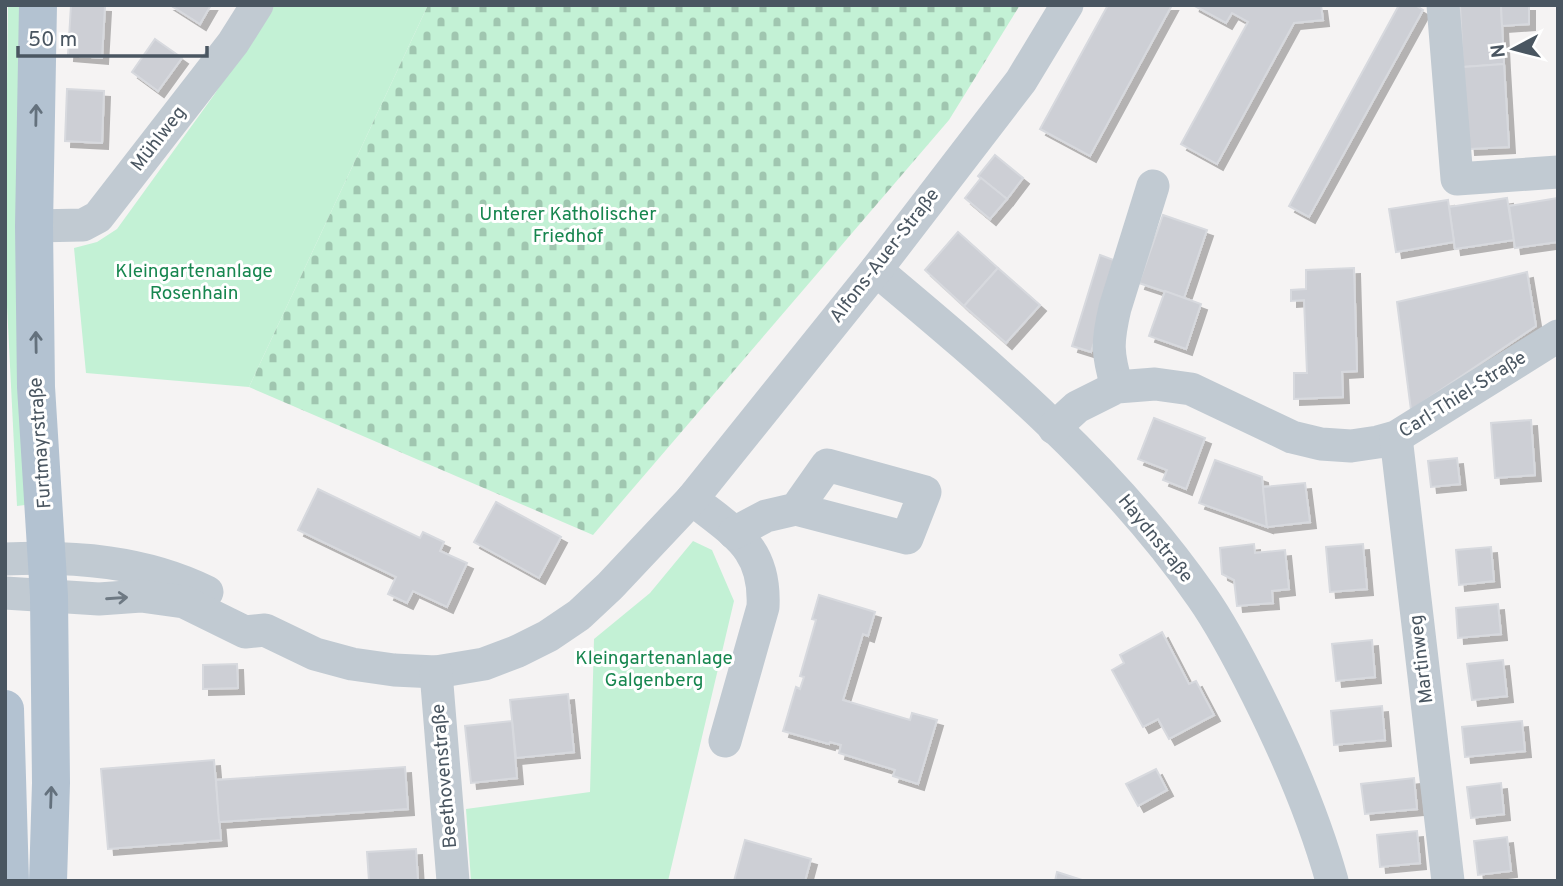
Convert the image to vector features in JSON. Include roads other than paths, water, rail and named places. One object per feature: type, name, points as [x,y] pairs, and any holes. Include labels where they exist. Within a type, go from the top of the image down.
[{"type":"main road","name":"Furtmayrstraße","points":[[38,5],[34,226],[36,387],[49,596],[51,783],[48,881]]},
{"type":"main road","points":[[5,709],[10,881]]},
{"type":"street","name":"Mühlweg","points":[[34,226],[83,225],[98,217],[233,43],[257,5]]},
{"type":"street","name":"Alfons-Auer-Straße","points":[[5,559],[47,557],[128,565],[157,572],[191,584],[254,615],[265,630],[315,653],[352,664],[436,672],[484,664],[518,652],[579,615],[650,546],[692,499],[876,270],[1021,81],[1067,5]]},
{"type":"street","points":[[1443,5],[1457,179],[1558,172]]},
{"type":"street","points":[[1117,387],[1108,356],[1110,328],[1153,186]]},
{"type":"street","name":"Haydnstraße","points":[[876,270],[993,369],[1115,490],[1165,547],[1202,597],[1233,646],[1299,783],[1332,881]]},
{"type":"street","name":"Carl-Thiel-Straße","points":[[1054,428],[1077,407],[1117,387],[1155,384],[1191,389],[1292,437],[1321,444],[1351,446],[1378,442],[1396,437],[1558,336]]},
{"type":"street","name":"Martinweg","points":[[1396,437],[1448,881]]},
{"type":"street","points":[[692,499],[734,533],[749,549],[759,565],[764,585],[763,607],[725,741]]},
{"type":"street","points":[[734,533],[766,516],[796,509]]},
{"type":"street","name":"Alfons-Auer-Straße","points":[[5,593],[99,599],[141,596],[163,598],[184,602],[246,632],[265,630]]},
{"type":"street","name":"Beethovenstraße","points":[[436,672],[453,881]]},
{"type":"park label","name":"Unterer Katholischer Friedhof","points":[[568,226]]},
{"type":"park label","name":"Kleingartenanlage Rosenhain","points":[[194,283]]},
{"type":"park label","name":"Kleingartenanlage Galgenberg","points":[[654,670]]}]
